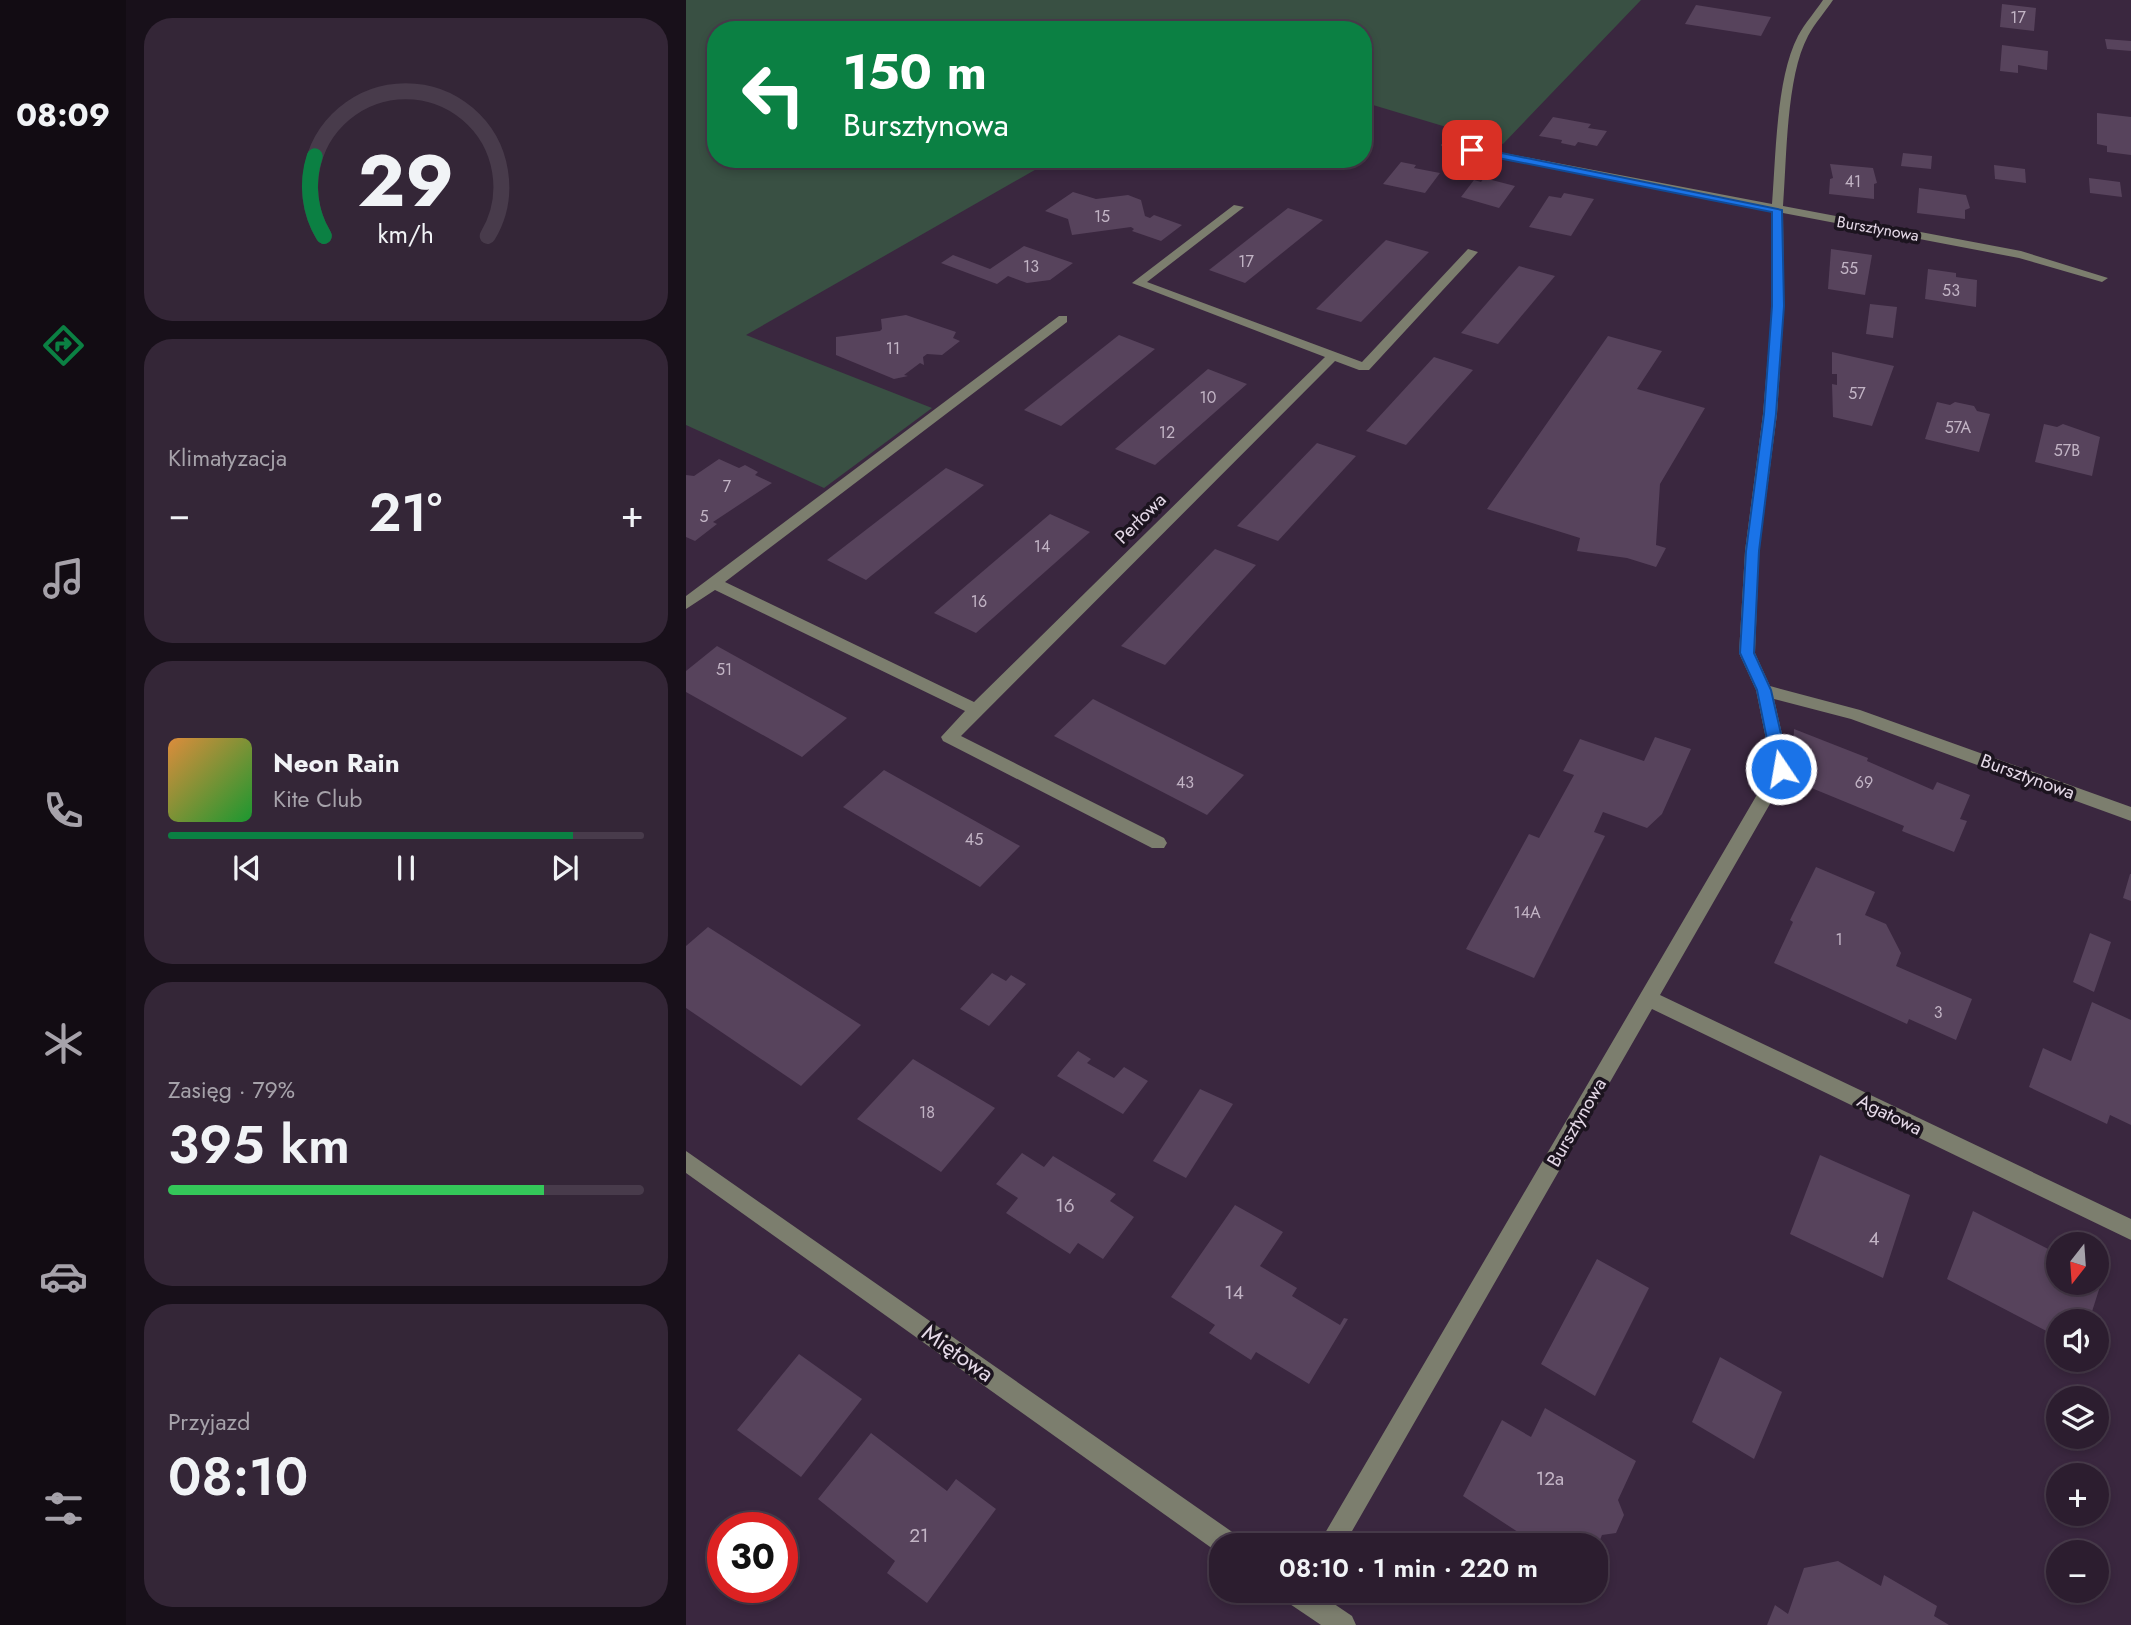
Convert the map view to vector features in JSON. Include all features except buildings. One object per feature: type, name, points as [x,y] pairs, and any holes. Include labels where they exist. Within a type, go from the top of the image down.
[{"type":"street","name":"Bursztynowa","points":[[1336,1533],[1781,769],[1764,690],[1747,653],[1752,551],[1770,414],[1778,306],[1777,210],[1787,91],[1802,36],[1829,0]]},
{"type":"street","name":"Bursztynowa","points":[[1447,145],[1777,210],[2021,254],[2102,278]]},
{"type":"street","points":[[1238,207],[1138,283],[1364,367],[1472,252]]},
{"type":"street","points":[[686,604],[1063,319]]},
{"type":"street","name":"Perłowa","points":[[1158,843],[949,737],[1333,356]]},
{"type":"street","points":[[714,583],[977,710]]},
{"type":"street","name":"Bursztynowa","points":[[1764,690],[1854,714],[2131,814]]},
{"type":"street","name":"Agatowa","points":[[1648,998],[2131,1230]]},
{"type":"street","name":"Miętowa","points":[[686,1161],[1212,1533]]},
{"type":"street","points":[[1314,1603],[1343,1625]]},
{"type":"green space","points":[[686,0],[1641,0],[1503,144],[1372,105],[1372,21],[707,21],[707,168],[1038,168],[746,335],[932,408],[824,488],[686,425]]},
{"type":"route","points":[[1472,150],[1777,210],[1778,306],[1770,414],[1752,551],[1747,653],[1764,690],[1781,769]]}]
